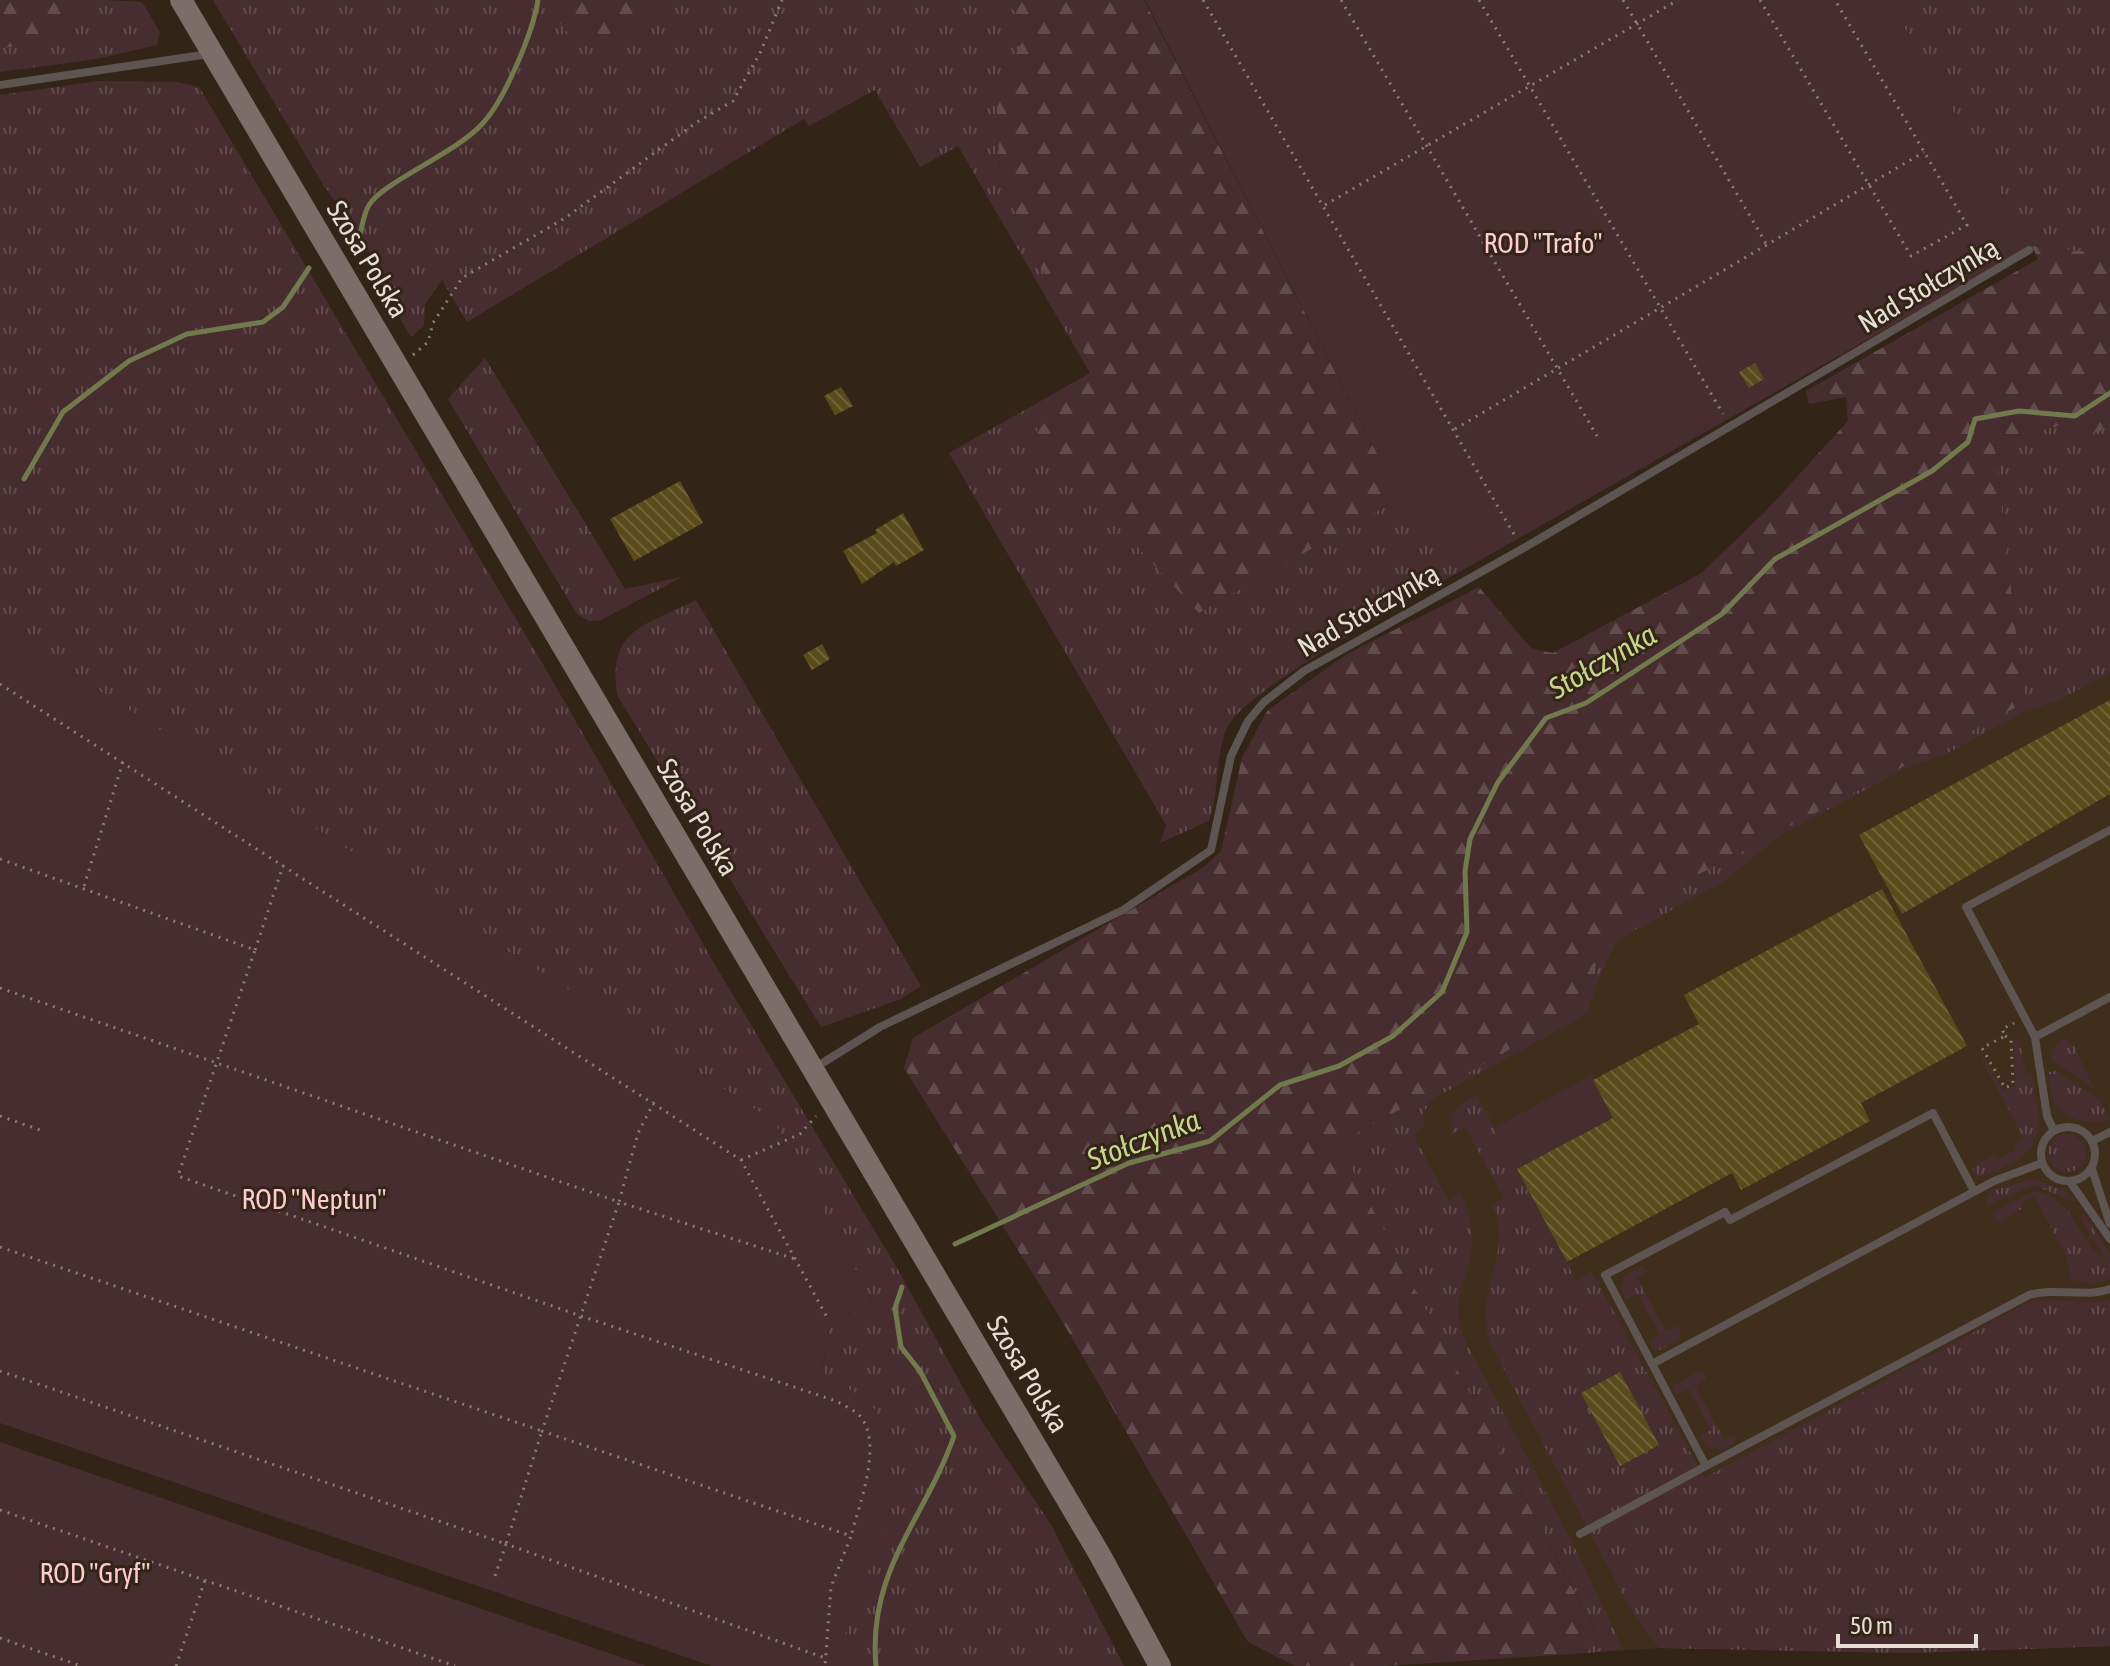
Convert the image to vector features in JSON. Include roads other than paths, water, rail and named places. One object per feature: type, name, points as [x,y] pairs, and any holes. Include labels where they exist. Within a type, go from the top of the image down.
[{"type":"street","name":"Szosa Polska","points":[[181,0],[1093,1543],[1160,1666]]},
{"type":"lane","points":[[0,85],[213,54]]},
{"type":"lane","name":"Nad Stołczynką","points":[[812,1069],[880,1027],[1123,910],[1211,850],[1231,756],[1248,721],[1264,702],[1304,671],[1522,549],[2029,250]]},
{"type":"lane","points":[[2054,1131],[2047,1116],[2035,1037],[1966,907],[2110,830]]},
{"type":"lane","points":[[2035,1037],[2110,997]]},
{"type":"lane","points":[[1706,1466],[1605,1275],[1725,1212],[1730,1220],[1933,1113],[1974,1191]]},
{"type":"lane","points":[[2042,1163],[2045,1139],[2054,1131],[2076,1128],[2092,1141],[2096,1151],[2092,1169],[2110,1224]]},
{"type":"lane","points":[[2092,1141],[2110,1132]]},
{"type":"lane","points":[[2042,1163],[2058,1180],[2070,1182],[2092,1169]]},
{"type":"lane","points":[[1652,1364],[1974,1191],[2042,1163]]},
{"type":"lane","points":[[2070,1182],[2110,1239]]},
{"type":"lane","points":[[1580,1534],[2029,1295],[2041,1291],[2077,1293],[2110,1289]]},
{"type":"waterway","points":[[360,235],[367,208],[377,196],[457,145],[483,123],[517,64],[538,0]]},
{"type":"waterway","points":[[24,479],[63,412],[129,361],[187,334],[263,322],[283,307],[309,268]]},
{"type":"waterway","name":"Stołczynka","points":[[955,1244],[1129,1163],[1210,1141],[1280,1085],[1339,1066],[1393,1036],[1442,992],[1467,932],[1465,871],[1470,839],[1498,782],[1546,718],[1586,703],[1722,614],[1775,559],[1932,471],[1968,442],[1975,419],[2019,411],[2075,416],[2110,393]]},
{"type":"waterway","name":"Stołczynka","points":[[876,1666],[880,1602],[889,1573],[954,1436],[920,1371],[901,1347],[895,1308],[902,1287]]},
{"type":"park label","name":"ROD \"Trafo\"","points":[[1543,243]]},
{"type":"park label","name":"ROD \"Neptun\"","points":[[314,1199]]},
{"type":"park label","name":"ROD \"Gryf\"","points":[[95,1573]]}]
